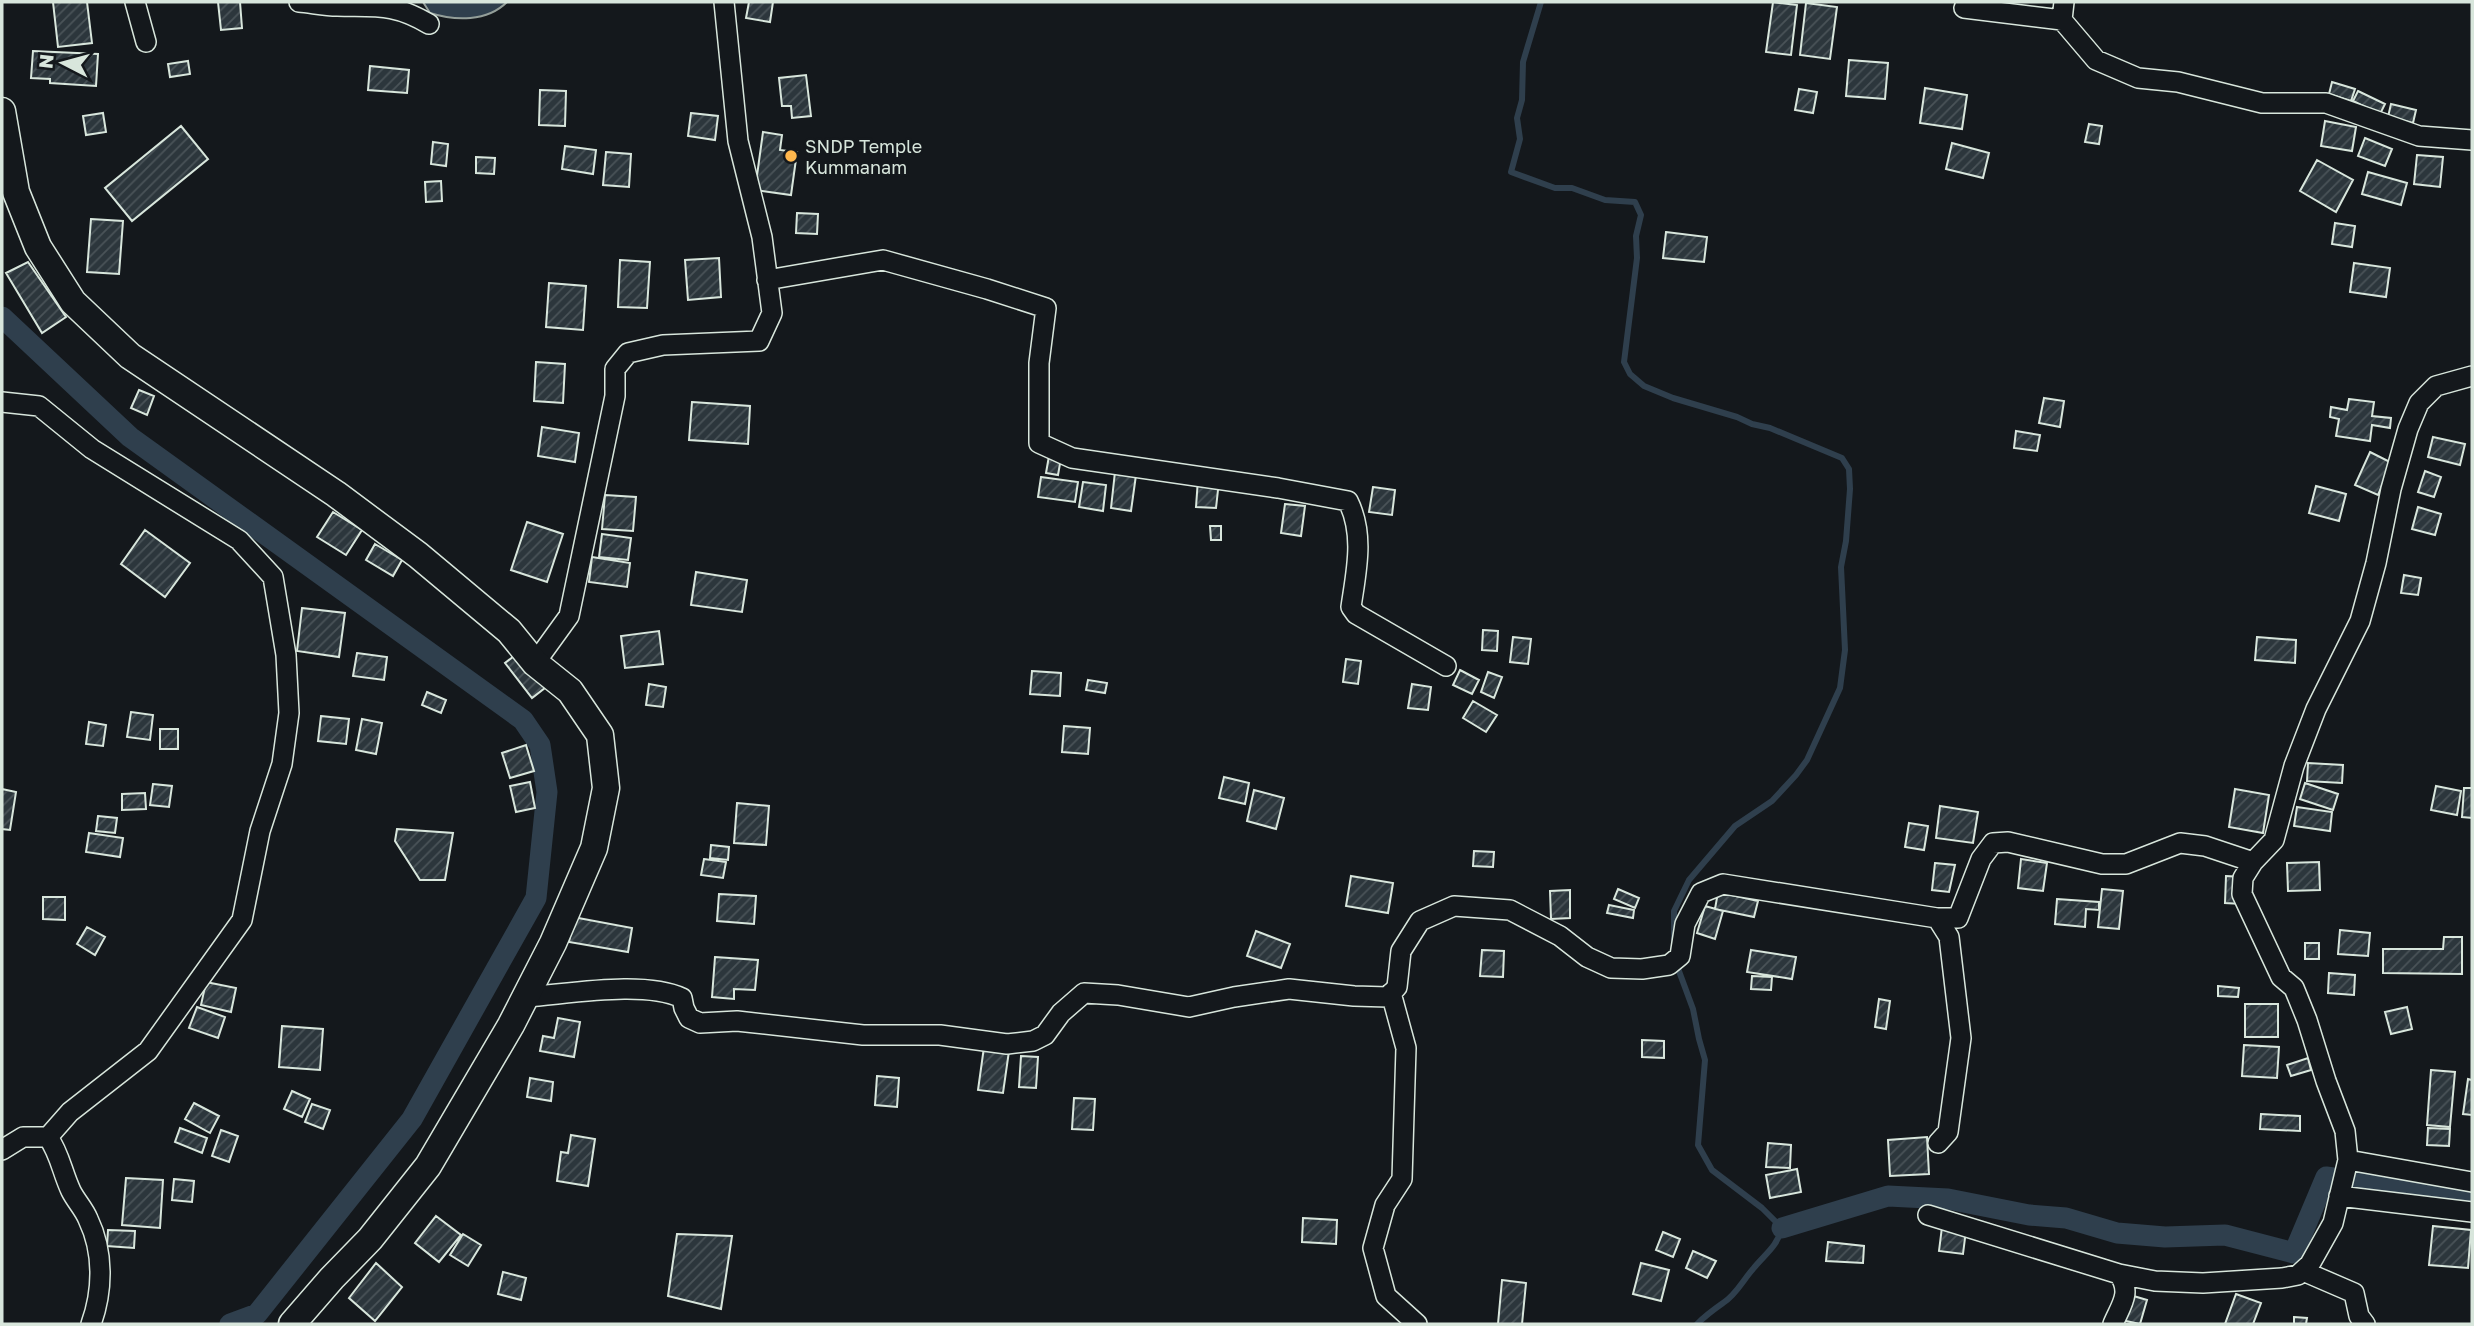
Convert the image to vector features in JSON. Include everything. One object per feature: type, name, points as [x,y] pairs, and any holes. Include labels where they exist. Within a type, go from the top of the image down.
[{"type":"main road","points":[[2,111],[16,192],[38,247],[73,302],[130,356],[336,494],[418,555],[509,631],[535,663],[570,691],[600,735],[606,788],[594,848],[553,943],[526,997],[428,1166],[370,1239],[292,1324]]},
{"type":"street","points":[[135,2],[146,42]]},
{"type":"street","points":[[299,2],[335,6],[378,5],[408,11],[429,24]]},
{"type":"street","points":[[535,663],[569,616],[615,396],[615,369],[628,353],[663,345],[759,341],[772,313],[762,237],[738,141],[724,2]]},
{"type":"street","points":[[1964,8],[2063,11],[2096,60],[2138,78],[2178,82],[2262,103],[2326,103],[2419,136],[2472,140]]},
{"type":"street","points":[[767,280],[883,260],[1046,308],[1039,363],[1039,443],[1072,458],[1348,501],[1355,515],[1359,549],[1351,607],[1356,614],[1446,666]]},
{"type":"street","points":[[1928,1215],[2119,1274],[2155,1280],[2203,1283],[2282,1278],[2298,1275],[2310,1264],[2333,1223],[2347,1163],[2346,1131],[2326,1081],[2308,1020],[2294,988],[2281,977],[2242,894],[2243,878],[2253,862],[2274,840],[2298,755],[2316,709],[2360,621],[2391,489],[2418,403],[2436,386],[2472,376]]},
{"type":"street","points":[[2,402],[39,406],[92,449],[239,540],[272,577],[286,655],[289,713],[282,764],[260,831],[242,920],[148,1051],[70,1112],[48,1137],[23,1137],[2,1150]]},
{"type":"street","points":[[526,997],[609,990],[668,991],[682,998],[689,1018],[700,1023],[737,1021],[863,1035],[940,1035],[1007,1044],[1033,1041],[1045,1035],[1060,1013],[1084,993],[1118,995],[1189,1007],[1289,989],[1388,997],[1397,987],[1401,950],[1420,921],[1454,906],[1510,910],[1560,936],[1587,957],[1611,968],[1642,969],[1674,961],[1685,924],[1701,893],[1723,884],[1937,918],[1958,918],[1981,859],[1993,843],[2008,842],[2102,864],[2126,864],[2180,843],[2205,846],[2253,862]]},
{"type":"street","points":[[1937,918],[1949,937],[1961,1038],[1948,1132],[1938,1143]]},
{"type":"street","points":[[1391,993],[1406,1048],[1402,1179],[1385,1205],[1373,1248],[1386,1296],[1417,1324]]},
{"type":"street","points":[[48,1137],[57,1149],[71,1190],[89,1220],[100,1262],[99,1302],[91,1324]]},
{"type":"street","points":[[2347,1163],[2472,1182]]},
{"type":"street","points":[[2340,1194],[2472,1212]]},
{"type":"street","points":[[2303,1271],[2354,1293],[2359,1316],[2365,1324]]},
{"type":"street","points":[[2113,1324],[2126,1292],[2125,1283],[2119,1274]]},
{"type":"water","points":[[423,2],[507,2],[490,13],[460,18],[430,13]]},
{"type":"building","points":[[53,2],[87,2],[92,43],[58,47]]},
{"type":"building","points":[[218,2],[240,2],[242,28],[221,30]]},
{"type":"building","points":[[749,2],[773,2],[770,22],[746,18]]},
{"type":"building","points":[[1773,2],[1797,5],[1791,55],[1766,52]]},
{"type":"building","points":[[1806,3],[1837,7],[1830,59],[1800,55]]},
{"type":"building","points":[[33,51],[98,54],[96,86],[50,83],[50,79],[31,78]]},
{"type":"building","points":[[1849,60],[1888,63],[1885,99],[1846,96]]},
{"type":"building","points":[[188,61],[190,74],[170,77],[168,64]]},
{"type":"building","points":[[370,66],[409,70],[407,93],[368,90]]},
{"type":"building","points":[[806,75],[811,116],[792,118],[791,106],[782,106],[779,78]]},
{"type":"building","points":[[2332,82],[2355,89],[2351,101],[2329,94]]},
{"type":"building","points":[[1925,88],[1967,95],[1962,129],[1920,123]]},
{"type":"building","points":[[1799,89],[1817,92],[1813,113],[1795,110]]},
{"type":"building","points":[[540,90],[566,91],[565,126],[539,125]]},
{"type":"building","points":[[2358,91],[2385,104],[2380,114],[2353,101]]},
{"type":"building","points":[[2391,104],[2416,110],[2413,123],[2388,117]]},
{"type":"building","points":[[103,113],[106,132],[86,135],[83,116]]},
{"type":"building","points":[[691,113],[718,116],[715,140],[688,136]]},
{"type":"building","points":[[2325,121],[2356,127],[2352,151],[2321,146]]},
{"type":"building","points":[[2089,124],[2102,126],[2099,144],[2085,142]]},
{"type":"building","points":[[181,126],[208,159],[132,221],[105,188]]},
{"type":"building","points":[[763,132],[782,135],[780,150],[797,152],[791,195],[755,190]]},
{"type":"building","points":[[2365,138],[2392,149],[2385,166],[2358,156]]},
{"type":"building","points":[[433,142],[448,144],[446,166],[431,164]]},
{"type":"building","points":[[1952,143],[1989,153],[1983,178],[1946,169]]},
{"type":"building","points":[[565,146],[596,150],[593,174],[562,169]]},
{"type":"building","points":[[606,152],[631,154],[629,187],[603,185]]},
{"type":"building","points":[[2417,155],[2443,157],[2440,187],[2414,184]]},
{"type":"building","points":[[476,157],[495,158],[494,174],[476,173]]},
{"type":"building","points":[[2317,160],[2353,180],[2336,212],[2300,191]]},
{"type":"building","points":[[2368,172],[2407,183],[2401,205],[2362,194]]},
{"type":"building","points":[[441,181],[442,201],[426,202],[425,182]]},
{"type":"building","points":[[797,213],[818,214],[817,234],[796,233]]},
{"type":"building","points":[[91,219],[123,221],[119,274],[87,272]]},
{"type":"building","points":[[2335,223],[2355,226],[2352,247],[2332,244]]},
{"type":"building","points":[[1666,232],[1707,237],[1704,262],[1663,258]]},
{"type":"building","points":[[719,258],[721,297],[688,300],[685,260]]},
{"type":"building","points":[[620,260],[650,262],[647,308],[618,307]]},
{"type":"building","points":[[28,262],[66,317],[42,333],[6,273]]},
{"type":"building","points":[[2354,263],[2390,268],[2386,297],[2350,292]]},
{"type":"building","points":[[549,283],[586,286],[583,330],[546,327]]},
{"type":"building","points":[[536,362],[565,364],[563,403],[534,401]]},
{"type":"building","points":[[139,390],[154,396],[147,415],[131,408]]},
{"type":"building","points":[[2044,398],[2064,401],[2060,427],[2039,423]]},
{"type":"building","points":[[2349,399],[2374,402],[2372,416],[2391,418],[2390,428],[2372,425],[2370,441],[2336,436],[2339,419],[2330,417],[2331,407],[2347,410]]},
{"type":"building","points":[[692,402],[750,406],[748,444],[689,440]]},
{"type":"building","points":[[542,427],[579,433],[575,462],[538,456]]},
{"type":"building","points":[[2016,431],[2040,435],[2037,451],[2014,448]]},
{"type":"building","points":[[2433,437],[2465,444],[2460,465],[2428,457]]},
{"type":"building","points":[[2370,452],[2392,463],[2378,495],[2355,485]]},
{"type":"building","points":[[1049,456],[1061,458],[1058,475],[1046,473]]},
{"type":"building","points":[[2425,471],[2441,477],[2434,497],[2418,492]]},
{"type":"building","points":[[1115,472],[1136,475],[1131,511],[1111,508]]},
{"type":"building","points":[[1041,477],[1078,482],[1075,502],[1038,497]]},
{"type":"building","points":[[1198,479],[1219,481],[1216,508],[1196,507]]},
{"type":"building","points":[[1083,482],[1106,485],[1103,511],[1079,507]]},
{"type":"building","points":[[2316,486],[2346,494],[2339,521],[2309,513]]},
{"type":"building","points":[[1373,487],[1395,490],[1392,515],[1369,512]]},
{"type":"building","points":[[605,495],[636,497],[633,531],[602,529]]},
{"type":"building","points":[[1285,504],[1305,506],[1301,536],[1281,533]]},
{"type":"building","points":[[2418,507],[2441,514],[2435,535],[2412,529]]},
{"type":"building","points":[[333,512],[362,530],[346,555],[317,537]]},
{"type":"building","points":[[527,522],[563,534],[547,582],[511,570]]},
{"type":"building","points":[[1210,526],[1221,526],[1221,540],[1211,540]]},
{"type":"building","points":[[145,530],[190,563],[165,597],[121,564]]},
{"type":"building","points":[[602,534],[631,538],[628,560],[599,557]]},
{"type":"building","points":[[375,544],[402,560],[393,576],[366,560]]},
{"type":"building","points":[[592,557],[630,563],[627,587],[589,582]]},
{"type":"building","points":[[696,572],[747,580],[742,612],[691,605]]},
{"type":"building","points":[[2404,575],[2421,578],[2418,595],[2401,593]]},
{"type":"building","points":[[302,608],[345,613],[339,657],[297,651]]},
{"type":"building","points":[[1483,630],[1498,631],[1497,651],[1482,650]]},
{"type":"building","points":[[659,631],[663,664],[625,668],[621,636]]},
{"type":"building","points":[[1513,637],[1531,639],[1528,664],[1510,662]]},
{"type":"building","points":[[2257,637],[2296,640],[2295,663],[2255,660]]},
{"type":"building","points":[[523,649],[550,684],[532,698],[505,663]]},
{"type":"building","points":[[357,653],[387,657],[384,680],[353,676]]},
{"type":"building","points":[[1346,659],[1361,661],[1358,684],[1343,682]]},
{"type":"building","points":[[1460,670],[1479,680],[1472,694],[1453,685]]},
{"type":"building","points":[[1032,671],[1061,673],[1060,696],[1030,694]]},
{"type":"building","points":[[1488,672],[1502,677],[1494,698],[1481,692]]},
{"type":"building","points":[[1088,680],[1107,683],[1105,693],[1086,690]]},
{"type":"building","points":[[649,684],[666,687],[663,707],[646,705]]},
{"type":"building","points":[[1412,684],[1431,687],[1428,710],[1408,708]]},
{"type":"building","points":[[427,692],[446,700],[441,713],[422,705]]},
{"type":"building","points":[[1473,701],[1497,715],[1486,732],[1463,718]]},
{"type":"building","points":[[131,712],[153,715],[150,740],[127,737]]},
{"type":"building","points":[[321,716],[349,719],[346,744],[318,741]]},
{"type":"building","points":[[362,719],[382,723],[376,754],[356,750]]},
{"type":"building","points":[[89,722],[106,725],[103,746],[86,744]]},
{"type":"building","points":[[1064,726],[1090,728],[1088,754],[1062,752]]},
{"type":"building","points":[[160,729],[178,729],[178,749],[160,749]]},
{"type":"building","points":[[526,745],[534,771],[510,778],[502,753]]},
{"type":"building","points":[[2308,763],[2343,765],[2342,783],[2307,781]]},
{"type":"building","points":[[1224,777],[1249,783],[1245,804],[1219,798]]},
{"type":"building","points":[[530,782],[535,808],[516,812],[510,786]]},
{"type":"building","points":[[2305,783],[2338,794],[2333,810],[2300,799]]},
{"type":"building","points":[[153,784],[172,786],[169,807],[150,805]]},
{"type":"building","points":[[2436,786],[2461,791],[2457,815],[2431,810]]},
{"type":"building","points":[[2464,788],[2472,788],[2472,818],[2462,817]]},
{"type":"building","points":[[2,789],[16,792],[10,830],[2,829]]},
{"type":"building","points":[[2235,789],[2269,795],[2263,833],[2229,827]]},
{"type":"building","points":[[1254,790],[1284,798],[1276,829],[1247,821]]},
{"type":"building","points":[[145,793],[146,809],[122,810],[122,794]]},
{"type":"building","points":[[737,803],[769,806],[766,845],[734,843]]},
{"type":"building","points":[[1940,806],[1978,812],[1973,843],[1936,838]]},
{"type":"building","points":[[2297,807],[2332,812],[2330,831],[2294,826]]},
{"type":"building","points":[[98,816],[117,818],[115,833],[96,831]]},
{"type":"building","points":[[1909,823],[1928,826],[1924,850],[1905,847]]},
{"type":"building","points":[[397,829],[453,833],[445,880],[420,880],[395,841]]},
{"type":"building","points":[[89,833],[123,838],[120,857],[86,852]]},
{"type":"building","points":[[711,845],[729,847],[728,860],[710,858]]},
{"type":"building","points":[[1474,851],[1494,852],[1493,867],[1473,866]]},
{"type":"building","points":[[704,859],[726,862],[723,878],[701,875]]},
{"type":"building","points":[[2021,859],[2047,863],[2043,891],[2018,888]]},
{"type":"building","points":[[2319,862],[2320,890],[2288,891],[2287,863]]},
{"type":"building","points":[[1935,863],[1955,865],[1949,892],[1932,890]]},
{"type":"building","points":[[1351,876],[1393,883],[1388,913],[1346,906]]},
{"type":"building","points":[[2226,876],[2243,877],[2242,904],[2225,903]]},
{"type":"building","points":[[1618,889],[1639,898],[1635,908],[1614,899]]},
{"type":"building","points":[[2102,889],[2123,891],[2119,929],[2098,927]]},
{"type":"building","points":[[1570,890],[1570,918],[1551,919],[1550,891]]},
{"type":"building","points":[[1718,892],[1758,901],[1754,917],[1715,909]]},
{"type":"building","points":[[719,894],[756,896],[754,924],[717,921]]},
{"type":"building","points":[[43,897],[65,897],[65,920],[43,919]]},
{"type":"building","points":[[2057,899],[2099,902],[2099,910],[2086,909],[2085,927],[2055,924]]},
{"type":"building","points":[[1609,905],[1634,910],[1633,918],[1607,913]]},
{"type":"building","points":[[1705,906],[1723,911],[1715,939],[1697,933]]},
{"type":"building","points":[[573,917],[632,928],[628,952],[569,942]]},
{"type":"building","points":[[87,927],[105,937],[95,955],[77,944]]},
{"type":"building","points":[[2340,930],[2370,933],[2368,956],[2338,954]]},
{"type":"building","points":[[1256,931],[1290,944],[1281,968],[1247,956]]},
{"type":"building","points":[[2444,937],[2462,937],[2462,974],[2383,973],[2383,949],[2443,949]]},
{"type":"building","points":[[2305,943],[2319,943],[2319,959],[2305,959]]},
{"type":"building","points":[[1482,950],[1504,951],[1503,977],[1480,976]]},
{"type":"building","points":[[1751,950],[1796,957],[1792,979],[1747,972]]},
{"type":"building","points":[[715,957],[758,960],[755,990],[734,989],[734,999],[712,997]]},
{"type":"building","points":[[2329,973],[2355,975],[2354,995],[2328,993]]},
{"type":"building","points":[[1752,976],[1772,977],[1771,990],[1751,989]]},
{"type":"building","points":[[206,982],[236,988],[231,1012],[201,1005]]},
{"type":"building","points":[[2218,986],[2239,988],[2238,997],[2218,996]]},
{"type":"building","points":[[1879,999],[1890,1001],[1886,1029],[1875,1027]]},
{"type":"building","points":[[2245,1004],[2278,1004],[2278,1037],[2245,1037]]},
{"type":"building","points":[[197,1007],[225,1017],[218,1038],[189,1028]]},
{"type":"building","points":[[2407,1007],[2412,1029],[2391,1034],[2385,1012]]},
{"type":"building","points":[[558,1018],[580,1022],[574,1057],[540,1051],[543,1036],[554,1038]]},
{"type":"building","points":[[282,1026],[323,1029],[320,1070],[279,1067]]},
{"type":"building","points":[[1642,1040],[1664,1041],[1664,1058],[1642,1057]]},
{"type":"building","points":[[2244,1045],[2279,1047],[2277,1078],[2242,1076]]},
{"type":"building","points":[[984,1047],[1009,1051],[1003,1093],[978,1090]]},
{"type":"building","points":[[1021,1056],[1038,1057],[1036,1088],[1019,1087]]},
{"type":"building","points":[[2308,1058],[2311,1070],[2291,1076],[2287,1065]]},
{"type":"building","points":[[2431,1070],[2455,1072],[2450,1127],[2427,1125]]},
{"type":"building","points":[[877,1076],[899,1078],[897,1107],[875,1105]]},
{"type":"building","points":[[530,1078],[553,1082],[551,1101],[527,1097]]},
{"type":"building","points":[[2468,1079],[2472,1080],[2472,1115],[2463,1114]]},
{"type":"building","points":[[292,1091],[310,1099],[302,1117],[284,1109]]},
{"type":"building","points":[[1074,1098],[1095,1099],[1093,1130],[1072,1129]]},
{"type":"building","points":[[194,1103],[219,1116],[210,1133],[185,1119]]},
{"type":"building","points":[[312,1104],[330,1110],[323,1129],[305,1122]]},
{"type":"building","points":[[2261,1114],[2300,1116],[2300,1131],[2260,1129]]},
{"type":"building","points":[[180,1128],[207,1138],[202,1153],[175,1142]]},
{"type":"building","points":[[2428,1128],[2450,1129],[2449,1146],[2427,1145]]},
{"type":"building","points":[[221,1130],[238,1136],[229,1162],[212,1156]]},
{"type":"building","points":[[571,1135],[595,1139],[588,1186],[557,1181],[561,1152],[568,1153]]},
{"type":"building","points":[[1927,1137],[1929,1174],[1890,1176],[1888,1140]]},
{"type":"building","points":[[1768,1143],[1791,1145],[1790,1168],[1766,1167]]},
{"type":"building","points":[[1797,1169],[1801,1192],[1770,1198],[1766,1175]]},
{"type":"building","points":[[126,1178],[163,1180],[160,1228],[122,1225]]},
{"type":"building","points":[[174,1179],[194,1181],[192,1202],[172,1200]]},
{"type":"building","points":[[436,1216],[461,1235],[439,1262],[415,1243]]},
{"type":"building","points":[[1303,1218],[1337,1220],[1336,1244],[1302,1242]]},
{"type":"building","points":[[2433,1226],[2471,1230],[2468,1268],[2429,1265]]},
{"type":"building","points":[[1942,1227],[1966,1230],[1963,1254],[1939,1251]]},
{"type":"building","points":[[108,1230],[135,1231],[134,1248],[107,1246]]},
{"type":"building","points":[[1663,1232],[1680,1239],[1673,1257],[1656,1250]]},
{"type":"building","points":[[463,1234],[481,1245],[468,1266],[450,1255]]},
{"type":"building","points":[[677,1234],[732,1236],[721,1309],[668,1296]]},
{"type":"building","points":[[1828,1242],[1864,1246],[1863,1263],[1826,1261]]},
{"type":"building","points":[[1693,1251],[1716,1261],[1707,1278],[1686,1268]]},
{"type":"building","points":[[376,1263],[402,1287],[375,1321],[349,1298]]},
{"type":"building","points":[[1641,1263],[1669,1270],[1661,1301],[1633,1294]]},
{"type":"building","points":[[503,1272],[526,1278],[521,1300],[498,1294]]},
{"type":"building","points":[[1502,1280],[1526,1283],[1522,1324],[1498,1324]]},
{"type":"building","points":[[2120,1292],[2147,1300],[2140,1324],[2112,1318]]},
{"type":"building","points":[[2236,1294],[2261,1303],[2253,1324],[2225,1324]]},
{"type":"building","points":[[2294,1317],[2307,1318],[2306,1324],[2294,1324]]},
{"type":"waterway","points":[[1541,2],[1523,62],[1522,100],[1517,118],[1520,139],[1511,172],[1555,188],[1572,188],[1605,200],[1635,202],[1641,215],[1636,236],[1637,258],[1624,362],[1630,374],[1644,386],[1673,398],[1770,428],[1842,458],[1849,469],[1846,541],[1841,567],[1845,650],[1840,688],[1807,760],[1796,775],[1772,801],[1735,826],[1689,880],[1674,911],[1674,945]]},
{"type":"waterway","points":[[2,317],[130,437],[523,720],[540,745],[547,792],[536,898],[412,1119],[257,1314],[230,1324]]},
{"type":"waterway","points":[[1676,963],[1693,1009],[1705,1060],[1698,1145],[1712,1170],[1762,1208],[1782,1228],[1774,1245],[1736,1292],[1697,1324]]},
{"type":"waterway","points":[[1782,1228],[1888,1196],[1948,1199],[2029,1215],[2066,1218],[2117,1233],[2165,1237],[2225,1235],[2294,1253],[2326,1177],[2472,1197]]},
{"type":"place","name":"SNDP Temple Kummanam","points":[[791,156]]}]
